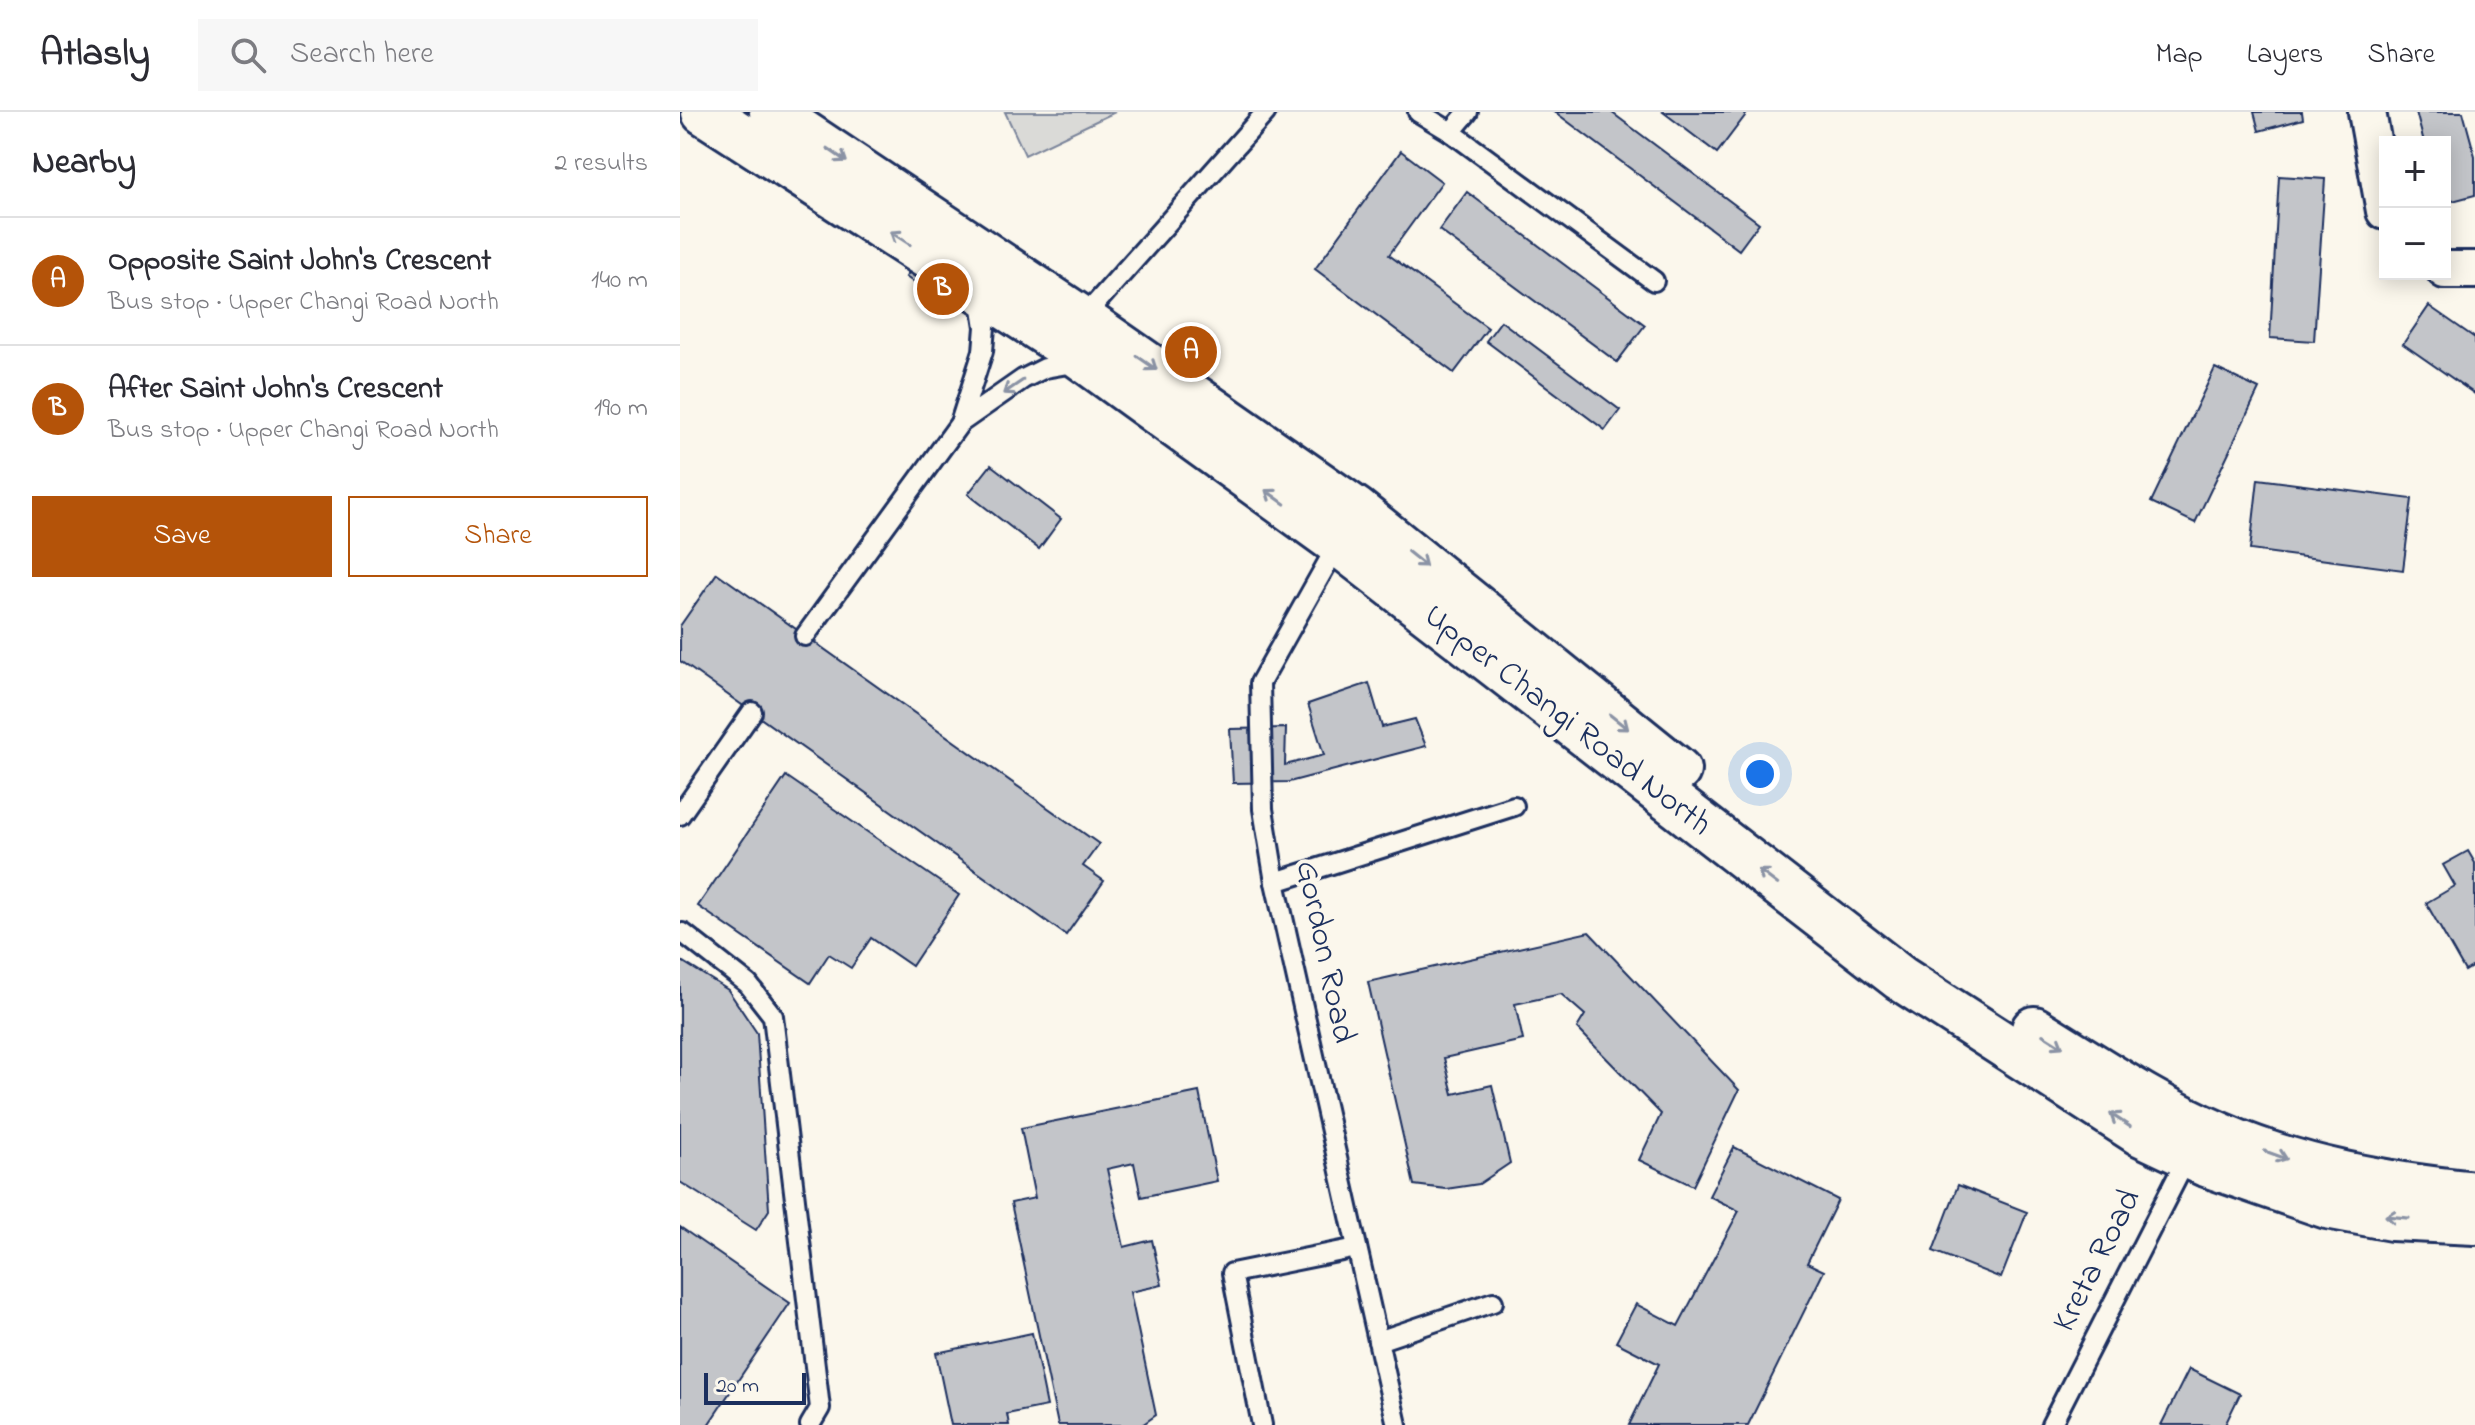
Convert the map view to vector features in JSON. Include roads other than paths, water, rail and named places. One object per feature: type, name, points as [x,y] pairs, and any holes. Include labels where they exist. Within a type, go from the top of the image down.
[{"type":"street","name":"Upper Changi Road North","points":[[704,112],[979,290],[1077,341]]},
{"type":"street","name":"Upper Changi Road North","points":[[772,112],[1077,341],[1347,526],[1666,761],[1916,957],[2154,1103],[2196,1142],[2327,1206],[2392,1218],[2475,1222]]},
{"type":"street","points":[[2367,112],[2384,208]]},
{"type":"street","points":[[2451,270],[2475,270]]},
{"type":"street","name":"Upper Changi Road North","points":[[2196,1142],[2398,1186],[2475,1194]]},
{"type":"lane","points":[[960,423],[1023,379],[1045,368],[1077,341],[1266,112]]},
{"type":"lane","points":[[1418,112],[1451,132],[1654,281]]},
{"type":"lane","points":[[1451,132],[1468,112]]},
{"type":"lane","points":[[805,636],[960,423],[983,351],[985,327],[979,290]]},
{"type":"lane","name":"Gordon Road","points":[[1347,526],[1260,683],[1263,809],[1275,882],[1397,1425]]},
{"type":"lane","points":[[680,815],[752,712]]},
{"type":"lane","points":[[1275,882],[1514,806]]},
{"type":"lane","points":[[683,933],[748,984],[773,1016],[820,1408],[810,1425]]},
{"type":"lane","name":"Kreta Road","points":[[2051,1425],[2196,1142]]},
{"type":"lane","points":[[1262,1425],[1232,1273],[1357,1248]]},
{"type":"lane","points":[[1378,1341],[1493,1302]]},
{"type":"place","name":"After Saint John's Crescent","points":[[943,289]]},
{"type":"place","name":"Opposite Saint John's Crescent","points":[[1191,352]]}]
